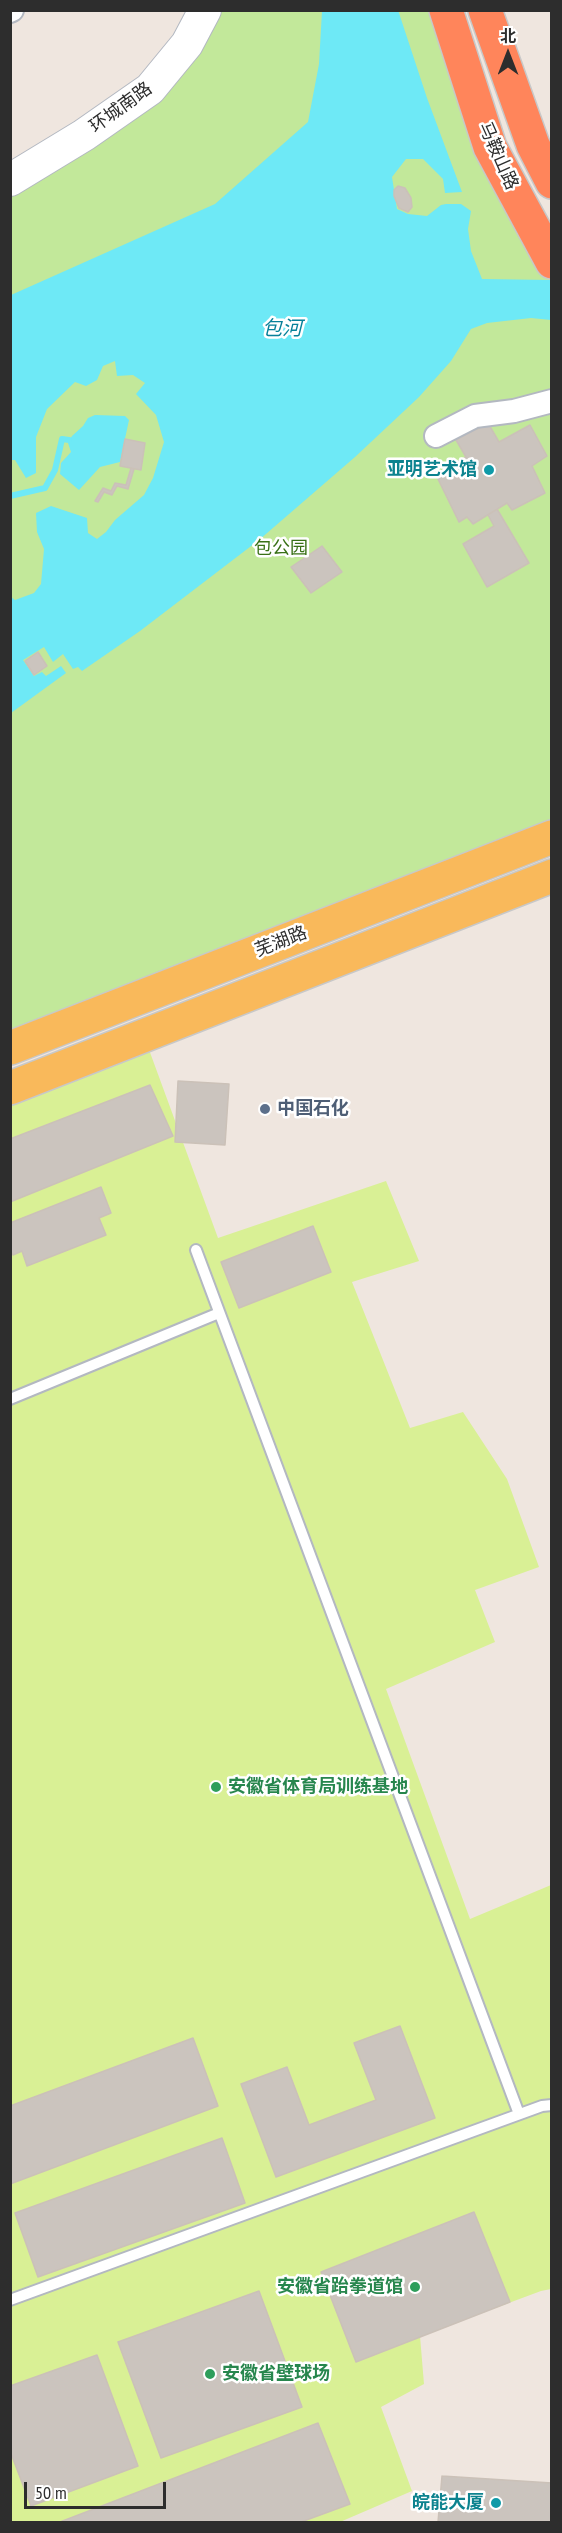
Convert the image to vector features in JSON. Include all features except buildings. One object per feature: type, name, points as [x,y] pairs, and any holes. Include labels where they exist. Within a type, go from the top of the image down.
[{"type":"highway","name":"马鞍山路","points":[[446,10],[490,147],[552,262]]},
{"type":"highway","name":"马鞍山路","points":[[485,10],[533,145],[552,182]]},
{"type":"main road","name":"芜湖路","points":[[10,1048],[552,837]]},
{"type":"main road","name":"芜湖路","points":[[10,1088],[552,876]]},
{"type":"street","name":"环城南路","points":[[10,180],[117,114],[150,89],[187,44],[205,10]]},
{"type":"street","points":[[436,436],[475,416],[514,411],[552,401]]},
{"type":"lane","points":[[196,1250],[519,2114]]},
{"type":"lane","points":[[10,1399],[219,1313]]},
{"type":"lane","points":[[10,2300],[519,2114],[552,2105]]},
{"type":"green space","name":"包公园","points":[[209,11],[446,11],[552,262],[551,837],[10,1048],[10,182],[185,62]]},
{"type":"green space","name":"安徽省体育局训练基地","points":[[144,1036],[218,1238],[386,1181],[419,1261],[352,1282],[410,1428],[463,1412],[507,1479],[539,1567],[475,1590],[495,1642],[386,1689],[470,1919],[551,1885],[551,2289],[420,2336],[424,2384],[381,2407],[412,2491],[340,2522],[11,2522],[11,1088]]},
{"type":"water","name":"包河","points":[[398,10],[427,98],[462,192],[445,193],[443,179],[423,159],[406,159],[392,177],[397,209],[408,214],[427,216],[441,205],[461,204],[471,211],[468,229],[471,251],[482,279],[551,280],[551,320],[531,318],[487,323],[471,329],[451,361],[419,397],[355,457],[259,540],[140,631],[82,671],[78,667],[73,669],[63,654],[53,662],[44,647],[23,660],[34,676],[42,672],[46,676],[61,666],[66,673],[11,713],[11,597],[15,600],[34,593],[41,584],[44,549],[37,532],[36,513],[51,506],[87,518],[88,533],[97,539],[144,495],[153,478],[164,442],[156,415],[136,394],[145,383],[133,375],[117,376],[115,361],[103,366],[97,380],[86,386],[75,382],[47,409],[36,437],[36,473],[26,478],[15,460],[11,460],[11,295],[215,204],[308,122],[319,64],[322,11]]},
{"type":"water","points":[[95,415],[125,416],[129,420],[120,462],[100,467],[79,490],[60,474],[61,463],[71,452],[68,443],[72,436],[88,418]]},
{"type":"waterway","points":[[10,496],[45,488],[55,470],[62,439],[69,440]]},
{"type":"place","name":"亚明艺术馆","points":[[489,470]]},
{"type":"place","name":"中国石化","points":[[265,1109]]},
{"type":"place","name":"安徽省体育局训练基地","points":[[216,1787]]},
{"type":"place","name":"安徽省跆拳道馆","points":[[415,2287]]},
{"type":"place","name":"安徽省壁球场","points":[[210,2374]]},
{"type":"place","name":"皖能大厦","points":[[496,2503]]}]
